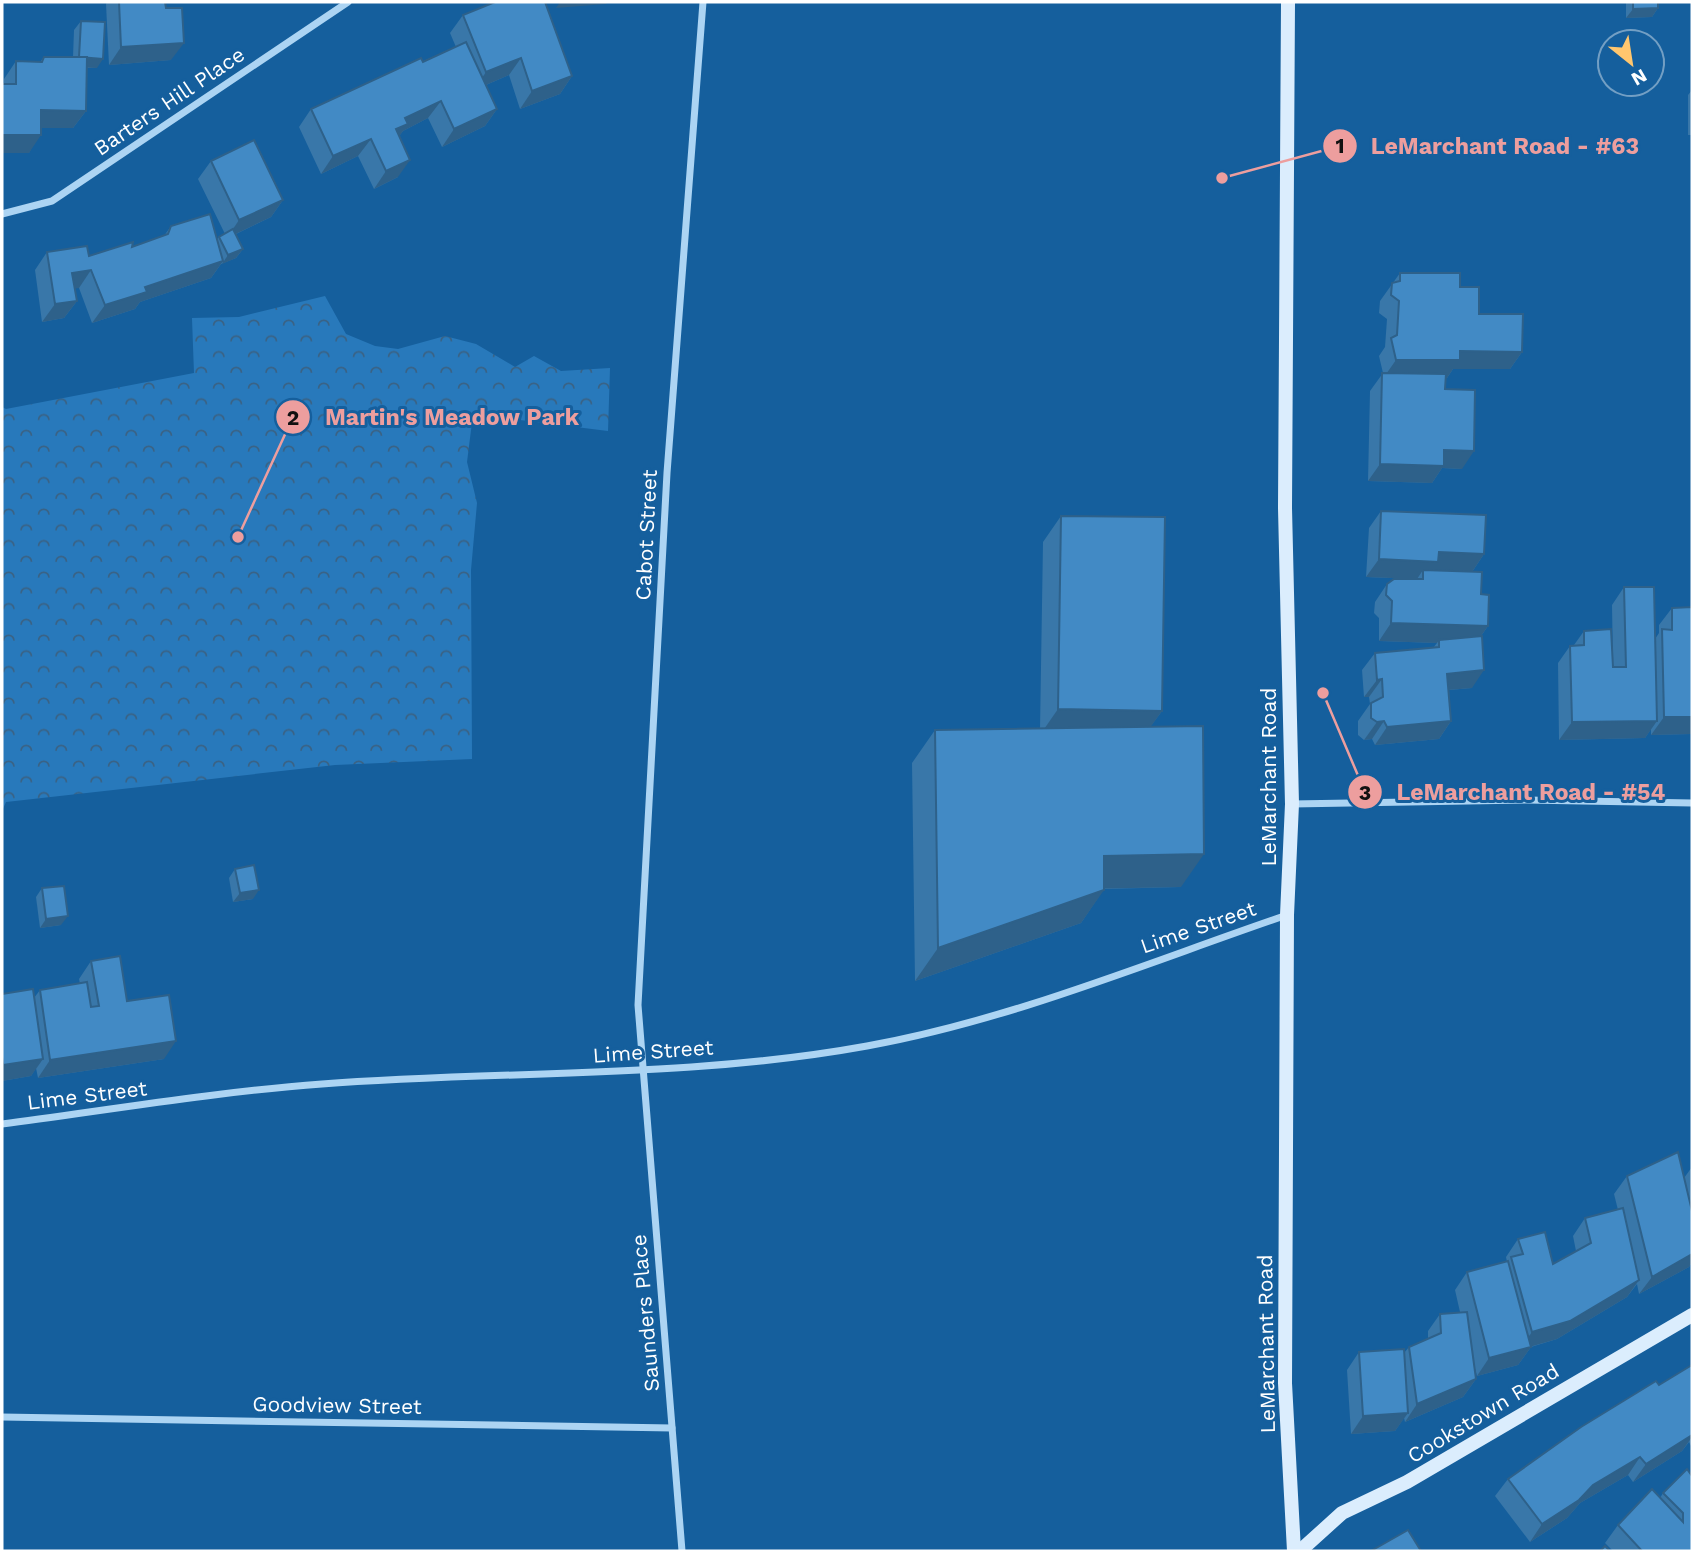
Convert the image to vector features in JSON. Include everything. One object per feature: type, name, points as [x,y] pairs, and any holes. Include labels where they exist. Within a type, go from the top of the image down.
[{"type":"main road","name":"LeMarchant Road","points":[[1288,2],[1286,508],[1292,804],[1287,915],[1285,1383],[1294,1551]]},
{"type":"main road","name":"Cookstown Road","points":[[1300,1551],[1342,1513],[1408,1482],[1692,1315]]},
{"type":"street","name":"Barters Hill Place","points":[[2,214],[52,201],[348,2]]},
{"type":"street","name":"Cabot Street","points":[[642,1071],[638,1005],[666,487],[703,2]]},
{"type":"street","points":[[1292,804],[1527,800],[1692,803]]},
{"type":"street","name":"Lime Street","points":[[2,1124],[321,1084],[642,1071],[761,1061],[868,1046],[965,1023],[1065,993],[1287,915]]},
{"type":"street","name":"Saunders Place","points":[[642,1071],[682,1551]]},
{"type":"street","name":"Goodview Street","points":[[2,1418],[672,1428]]},
{"type":"green space","points":[[325,296],[346,334],[375,346],[398,349],[445,336],[476,344],[515,367],[534,356],[561,371],[610,368],[608,431],[473,414],[467,462],[477,503],[471,570],[472,759],[335,765],[6,802],[2,811],[2,407],[6,409],[194,373],[192,318],[239,317]]},
{"type":"building","points":[[119,2],[165,2],[166,8],[182,8],[184,43],[121,47]]},
{"type":"building","points":[[495,2],[545,2],[572,76],[532,91],[521,58],[486,72],[463,15]]},
{"type":"building","points":[[1633,2],[1658,2],[1658,8],[1633,9]]},
{"type":"building","points":[[81,21],[105,22],[103,59],[79,57]]},
{"type":"building","points":[[466,42],[497,109],[454,129],[441,101],[405,118],[408,124],[396,129],[410,160],[386,171],[371,139],[333,156],[311,109],[421,58],[423,62]]},
{"type":"building","points":[[44,57],[87,57],[86,111],[41,110],[41,135],[2,135],[2,84],[16,84],[16,61],[42,62]]},
{"type":"building","points":[[254,140],[283,200],[239,220],[211,161]]},
{"type":"building","points":[[210,214],[223,261],[145,287],[147,292],[105,305],[91,270],[72,273],[77,301],[55,304],[47,252],[87,246],[89,256],[133,242],[132,247],[168,234],[171,226]]},
{"type":"building","points":[[233,229],[243,249],[228,255],[219,237]]},
{"type":"building","points":[[1400,273],[1460,273],[1460,287],[1479,287],[1479,314],[1523,314],[1522,352],[1460,351],[1460,360],[1396,360],[1391,338],[1397,335],[1399,301],[1391,295],[1392,283],[1400,281]]},
{"type":"building","points":[[1382,373],[1446,374],[1445,389],[1475,390],[1474,451],[1444,450],[1444,466],[1380,464]]},
{"type":"building","points":[[1381,511],[1486,515],[1484,554],[1439,552],[1438,562],[1379,559]]},
{"type":"building","points":[[1061,516],[1165,517],[1162,711],[1058,709]]},
{"type":"building","points":[[1423,570],[1482,572],[1481,594],[1489,595],[1488,626],[1391,623],[1392,601],[1386,595],[1387,584],[1394,579],[1423,579]]},
{"type":"building","points":[[1624,587],[1654,587],[1657,721],[1572,722],[1570,646],[1584,645],[1584,631],[1611,629],[1613,667],[1626,667]]},
{"type":"building","points":[[1692,607],[1692,717],[1664,717],[1662,629],[1672,630],[1672,608]]},
{"type":"building","points":[[1482,636],[1484,670],[1447,674],[1451,721],[1387,727],[1384,721],[1377,722],[1371,718],[1371,703],[1383,697],[1382,679],[1377,680],[1375,653],[1439,647],[1439,640]]},
{"type":"building","points":[[1203,726],[1204,854],[1104,856],[1104,890],[938,948],[935,730]]},
{"type":"building","points":[[254,865],[259,890],[240,893],[235,869]]},
{"type":"building","points":[[64,886],[68,916],[46,919],[42,888]]},
{"type":"building","points":[[120,956],[127,1001],[169,995],[176,1041],[50,1060],[40,990],[87,982],[91,1007],[99,1006],[91,961]]},
{"type":"building","points":[[33,989],[43,1059],[3,1065],[2,994]]},
{"type":"building","points":[[1678,1152],[1692,1211],[1692,1254],[1652,1277],[1627,1176]]},
{"type":"building","points":[[1623,1208],[1639,1280],[1570,1321],[1532,1332],[1511,1257],[1523,1254],[1518,1239],[1545,1232],[1553,1264],[1591,1243],[1585,1218]]},
{"type":"building","points":[[1508,1261],[1531,1347],[1489,1358],[1467,1272]]},
{"type":"building","points":[[1467,1312],[1476,1379],[1417,1404],[1409,1347],[1441,1333],[1440,1314]]},
{"type":"building","points":[[1404,1349],[1408,1413],[1363,1416],[1359,1352]]},
{"type":"building","points":[[1692,1365],[1692,1435],[1646,1464],[1640,1457],[1593,1485],[1579,1500],[1542,1524],[1508,1479],[1581,1427],[1656,1381],[1659,1385]]},
{"type":"building","points":[[1687,1469],[1692,1476],[1692,1551],[1642,1551],[1618,1525],[1652,1489],[1683,1522],[1683,1513],[1663,1493]]},
{"type":"building","points":[[1408,1530],[1421,1551],[1371,1551]]},
{"type":"place","name":"LeMarchant Road - #63","points":[[1222,178]]},
{"type":"place","name":"Martin's Meadow Park","points":[[238,537]]},
{"type":"place","name":"LeMarchant Road - #54","points":[[1323,693]]}]
